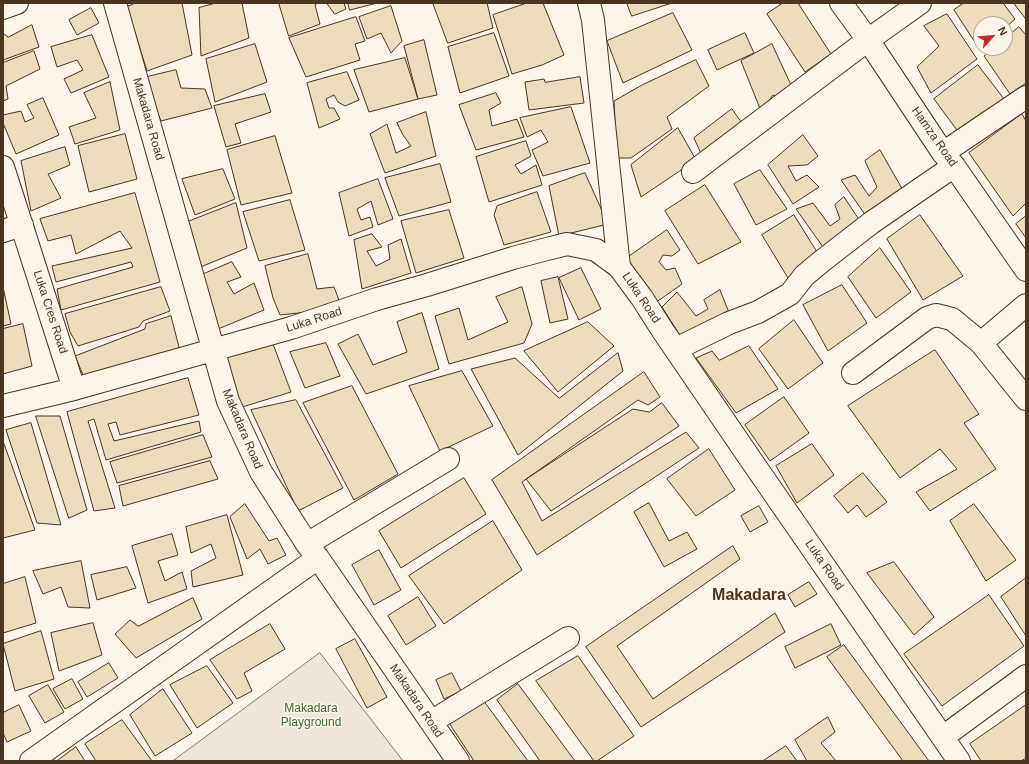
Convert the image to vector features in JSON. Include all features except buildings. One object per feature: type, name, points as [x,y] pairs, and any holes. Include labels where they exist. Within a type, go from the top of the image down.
[{"type":"street","points":[[3,8],[17,3]]},
{"type":"street","name":"Makadara Road","points":[[115,3],[228,401],[261,472],[312,551],[458,761]]},
{"type":"street","points":[[589,3],[593,20],[620,267]]},
{"type":"street","name":"Hamza Road","points":[[841,3],[1026,270]]},
{"type":"street","points":[[693,172],[868,40],[920,3]]},
{"type":"street","points":[[676,349],[729,323],[758,312],[790,294],[804,276],[871,224],[1026,97]]},
{"type":"street","name":"Luka Cres Road","points":[[3,167],[12,228],[74,389]]},
{"type":"street","name":"Luka Road","points":[[74,389],[291,328],[377,299],[512,258],[567,244],[596,250],[620,267],[959,761]]},
{"type":"street","points":[[981,343],[1026,305]]},
{"type":"street","points":[[853,373],[927,318],[936,315],[952,319],[981,343],[1026,399]]},
{"type":"street","points":[[3,406],[74,389]]},
{"type":"street","points":[[31,761],[312,551],[448,459]]},
{"type":"street","points":[[430,722],[568,638]]},
{"type":"street","points":[[943,737],[1026,676]]},
{"type":"green space","name":"Makadara Playground","points":[[320,653],[403,761],[173,761]]},
{"type":"district","name":"Makadara","points":[[749,596]]}]
